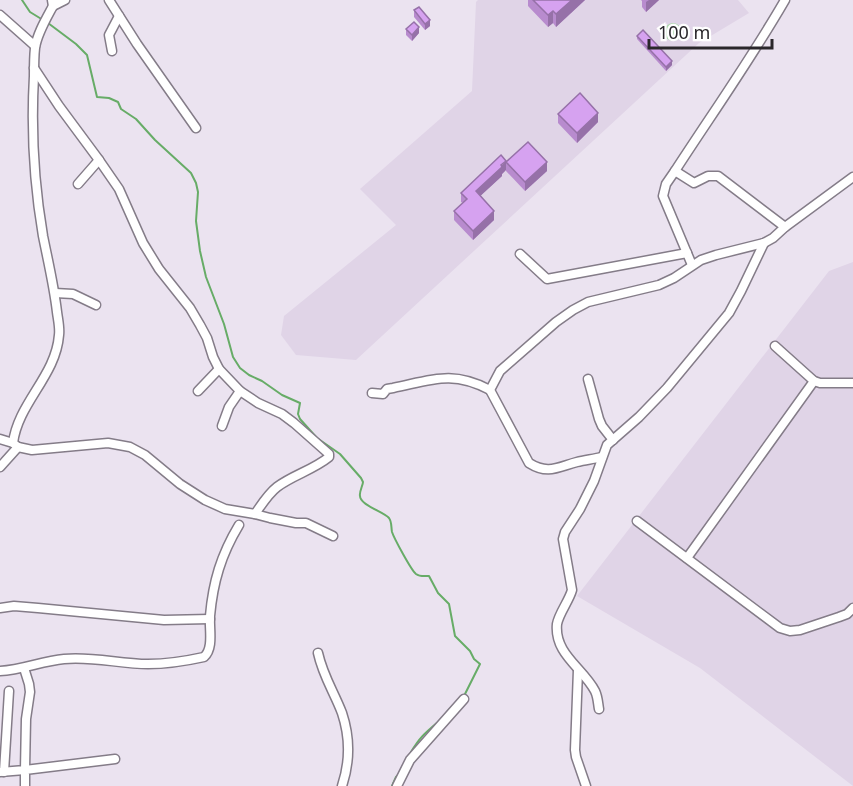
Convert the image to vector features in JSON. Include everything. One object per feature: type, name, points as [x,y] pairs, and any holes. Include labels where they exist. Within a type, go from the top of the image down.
[{"type":"street","points":[[0,467],[15,445],[14,433],[22,415],[56,354],[59,333],[55,293],[43,234],[36,177],[33,98],[35,46],[52,3],[65,0]]},
{"type":"street","points":[[109,0],[196,128]]},
{"type":"street","points":[[692,265],[663,196],[666,184],[758,46],[785,0]]},
{"type":"street","points":[[0,15],[35,46]]},
{"type":"street","points":[[112,51],[109,35],[119,16]]},
{"type":"street","points":[[34,68],[119,189],[143,243],[200,325],[219,369],[240,391],[258,403],[282,414],[329,456],[270,492],[255,514]]},
{"type":"street","points":[[78,184],[99,160]]},
{"type":"street","points":[[675,171],[694,183],[708,176],[718,176],[785,227]]},
{"type":"street","points":[[489,390],[500,371],[573,310],[588,302],[659,285],[674,278],[700,260],[729,250],[764,243],[853,177]]},
{"type":"street","points":[[600,709],[596,692],[566,656],[559,638],[557,624],[572,590],[563,539],[594,481],[607,445],[667,388],[729,313],[764,243]]},
{"type":"street","points":[[520,254],[547,279],[687,253]]},
{"type":"street","points":[[55,293],[73,294],[96,305]]},
{"type":"street","points":[[775,346],[814,381],[853,383]]},
{"type":"street","points":[[198,391],[219,369]]},
{"type":"street","points":[[372,393],[383,394],[387,389],[429,379],[474,382],[489,390],[529,463],[537,468],[547,470],[560,468],[602,457]]},
{"type":"street","points":[[588,379],[598,419],[613,440]]},
{"type":"street","points":[[687,558],[814,381]]},
{"type":"street","points":[[222,426],[230,406],[240,391]]},
{"type":"street","points":[[0,440],[32,450],[108,443],[130,447],[145,455],[180,484],[205,500],[225,509],[288,522],[306,523],[333,536]]},
{"type":"street","points":[[637,521],[780,628],[790,632],[800,630],[840,617],[853,608]]},
{"type":"street","points":[[0,671],[64,659],[148,664],[204,657],[210,646],[213,591],[220,563],[238,525]]},
{"type":"street","points":[[0,608],[14,606],[164,621],[210,619]]},
{"type":"street","points":[[318,653],[322,669],[342,713],[346,730],[348,761],[342,786]]},
{"type":"street","points":[[24,668],[30,688],[26,719],[25,786]]},
{"type":"street","points":[[578,670],[575,750],[586,786]]},
{"type":"street","points":[[9,691],[2,772],[115,759]]},
{"type":"street","points":[[397,786],[410,760],[464,699]]},
{"type":"shaded area","points":[[478,0],[738,0],[749,13],[699,43],[356,360],[296,355],[281,335],[284,316],[396,225],[360,189],[472,91],[476,2]]},
{"type":"shaded area","points":[[853,262],[853,786],[700,668],[577,596],[829,271]]},
{"type":"green space","points":[[673,23],[679,26],[682,32],[679,38],[673,41],[667,38],[664,32],[667,26]]},
{"type":"building","points":[[533,0],[572,0],[556,14],[553,11],[548,15]]},
{"type":"building","points":[[419,7],[430,20],[425,24],[414,10]]},
{"type":"building","points":[[414,22],[419,27],[412,35],[406,29]]},
{"type":"building","points":[[643,30],[672,61],[666,67],[637,36]]},
{"type":"building","points":[[580,93],[598,113],[577,133],[558,114]]},
{"type":"building","points":[[528,142],[547,162],[525,182],[506,162]]},
{"type":"building","points":[[501,155],[506,161],[501,165],[502,167],[476,191],[494,211],[473,231],[454,211],[467,199],[461,193]]},
{"type":"waterway","points":[[22,0],[30,12],[43,20]]},
{"type":"waterway","points":[[48,23],[87,55],[97,97],[109,98],[118,102],[121,109],[136,119],[191,173],[198,192],[196,221],[200,251],[206,277],[224,324],[233,357],[240,368],[249,375],[300,403],[298,414],[300,419],[317,438],[340,454],[361,478],[363,482],[361,499],[389,518],[393,535],[416,574],[429,576],[438,593],[449,604],[455,636],[480,664],[464,696]]},
{"type":"waterway","points":[[411,752],[423,736],[455,704]]},
{"type":"waterway","points":[[392,786],[400,773]]}]
